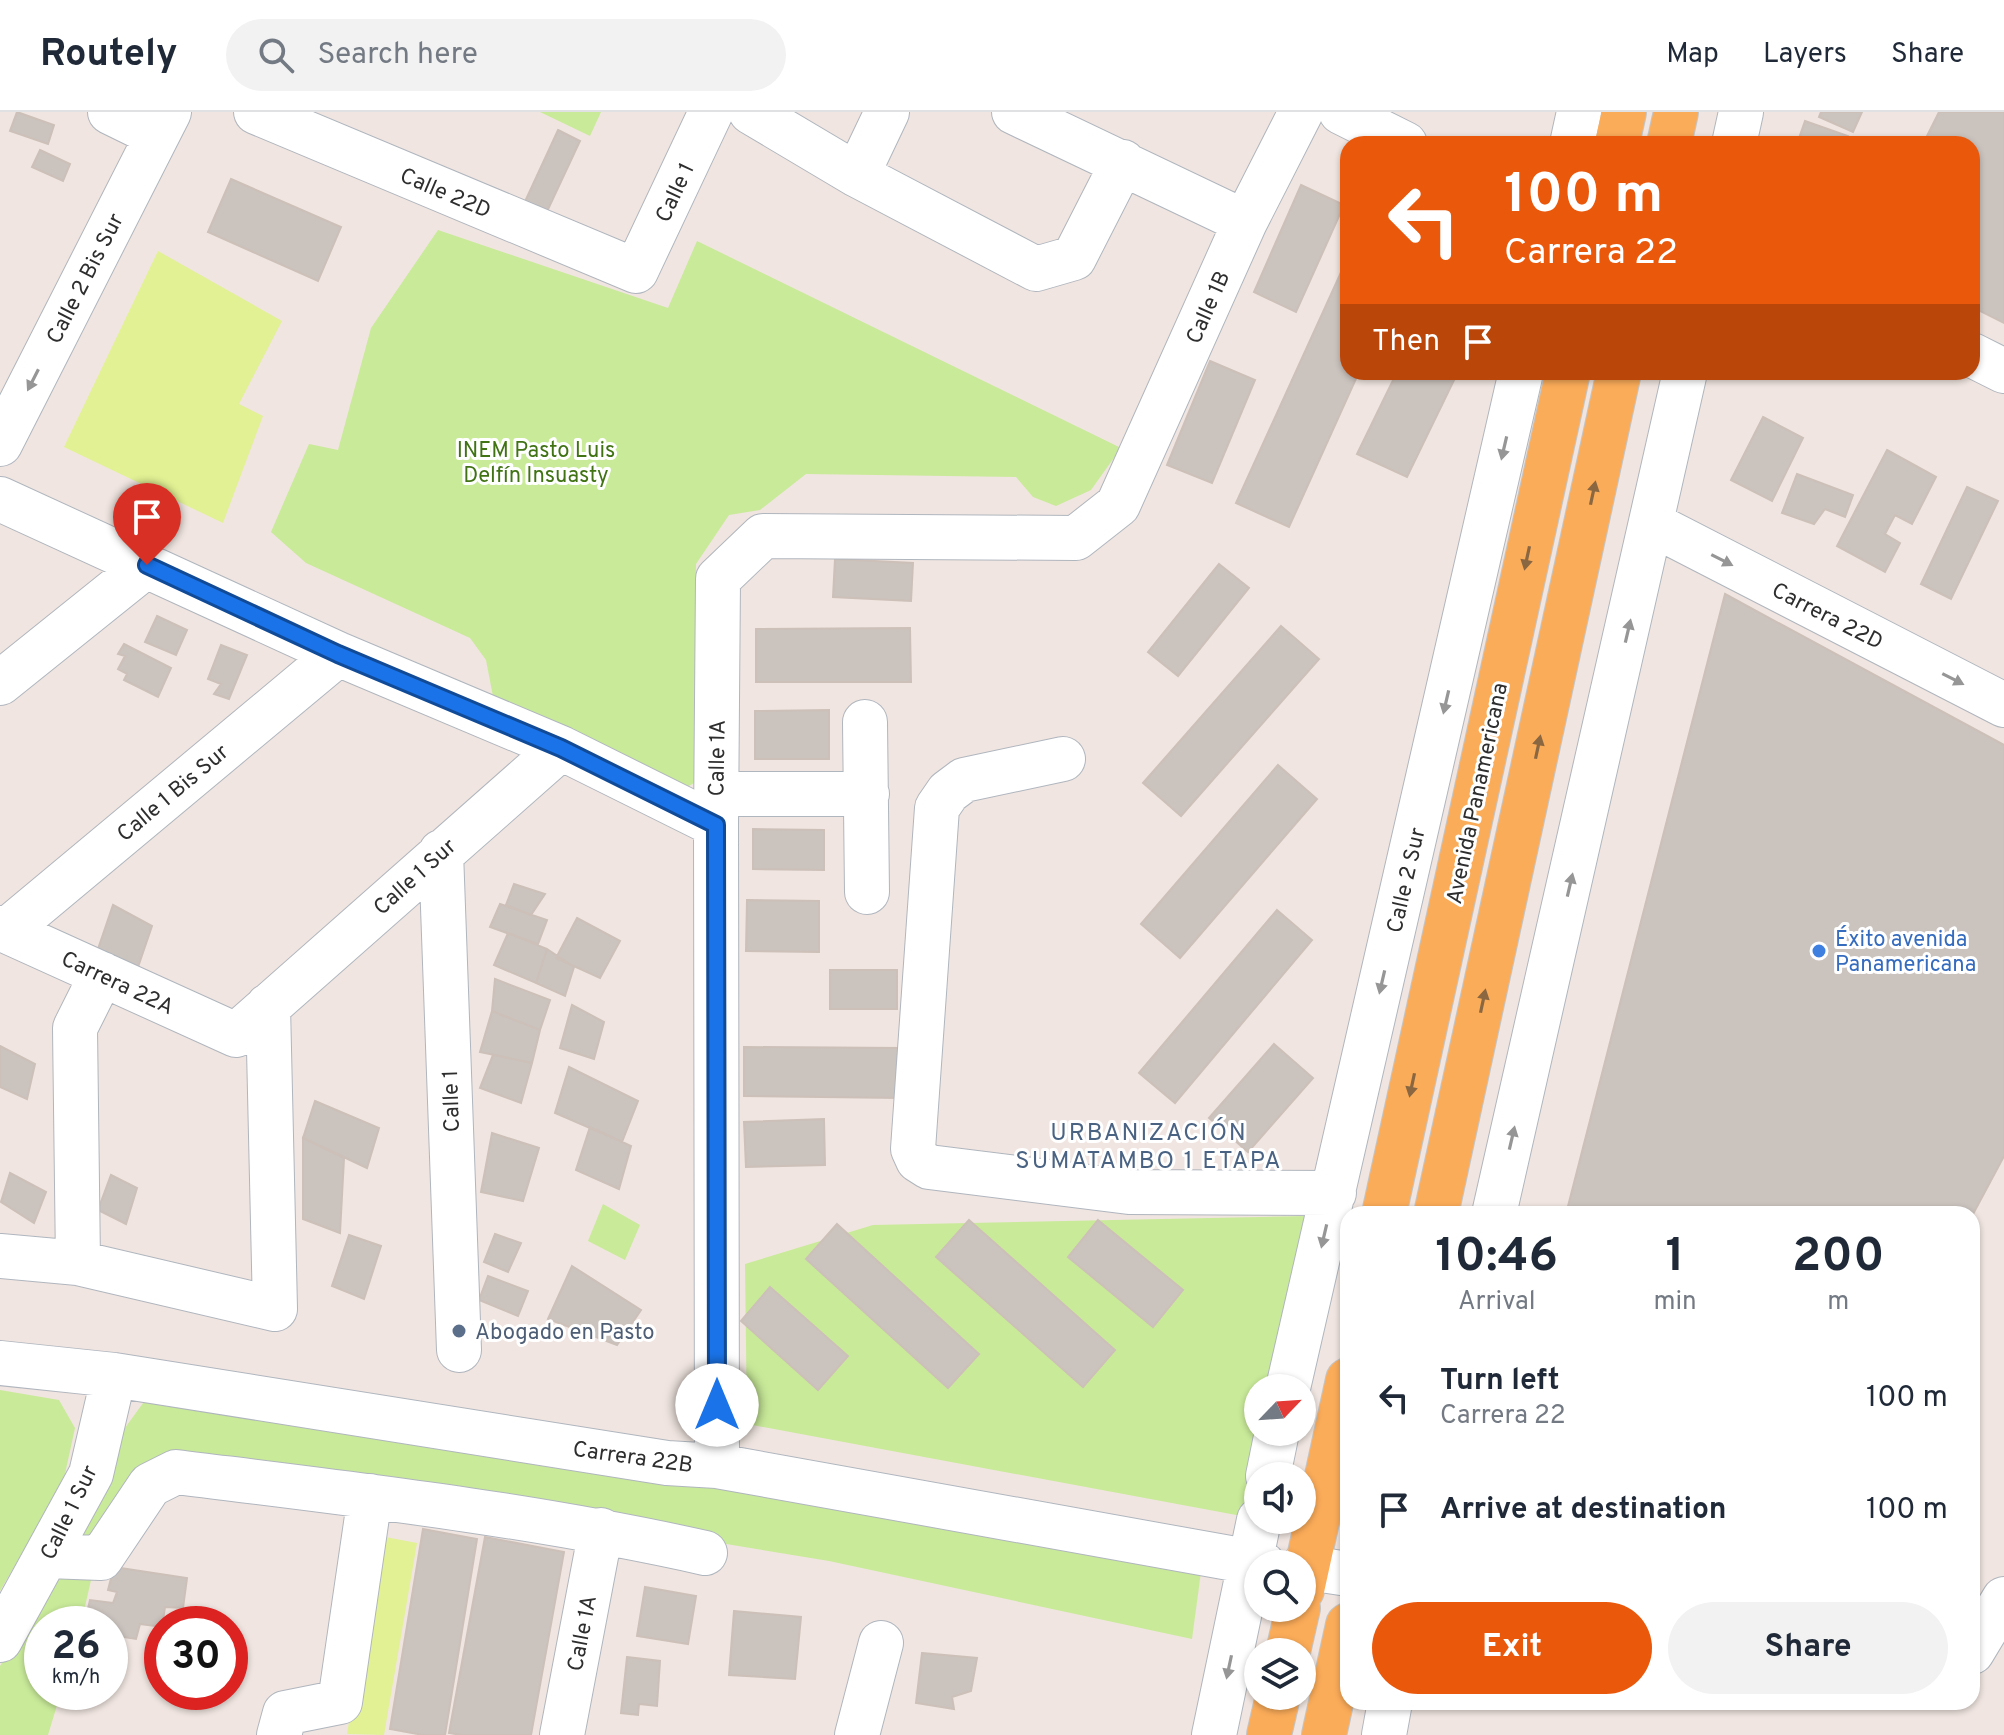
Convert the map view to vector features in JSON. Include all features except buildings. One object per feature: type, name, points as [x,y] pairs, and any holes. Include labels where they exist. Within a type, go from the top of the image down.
[{"type":"main road","points":[[1619,136],[1624,112]]},
{"type":"main road","points":[[1671,136],[1676,112]]},
{"type":"main road","name":"Avenida Panamericana","points":[[1386,1206],[1566,380]]},
{"type":"main road","points":[[1438,1206],[1617,380]]},
{"type":"main road","points":[[1316,1554],[1340,1423]]},
{"type":"main road","points":[[1324,1735],[1340,1662]]},
{"type":"main road","points":[[1269,1735],[1275,1710]]},
{"type":"street","points":[[110,112],[163,124]]},
{"type":"street","name":"Calle 22D","points":[[256,112],[636,271]]},
{"type":"street","name":"Calle 1","points":[[636,271],[711,112]]},
{"type":"street","points":[[751,112],[857,175],[1036,269],[1074,258],[1123,162]]},
{"type":"street","points":[[857,175],[887,112]]},
{"type":"street","points":[[1014,112],[1245,222]]},
{"type":"street","name":"Calle 1B","points":[[718,579],[763,536],[1076,538],[1118,505],[1245,222],[1301,112]]},
{"type":"street","points":[[1341,112],[1389,136]]},
{"type":"street","points":[[1574,136],[1579,112]]},
{"type":"street","points":[[1736,136],[1741,112]]},
{"type":"street","name":"Calle 2 Bis Sur","points":[[0,444],[163,124]]},
{"type":"street","points":[[1980,359],[2004,371]]},
{"type":"street","name":"Calle 2 Sur","points":[[1291,1374],[1519,380]]},
{"type":"street","points":[[1496,1206],[1683,380]]},
{"type":"street","points":[[0,499],[338,654],[716,810],[867,794]]},
{"type":"street","name":"Carrera 22D","points":[[1652,524],[2004,705]]},
{"type":"street","points":[[0,683],[147,565]]},
{"type":"street","name":"Calle 1A","points":[[717,1466],[718,579]]},
{"type":"street","name":"Calle 1 Bis Sur","points":[[3,929],[338,654]]},
{"type":"street","points":[[865,722],[867,892]]},
{"type":"street","name":"Calle 1 Sur","points":[[236,1035],[561,748]]},
{"type":"street","points":[[1063,759],[964,780],[948,792],[937,808],[913,1149],[918,1160],[929,1167],[1129,1192],[1334,1193]]},
{"type":"street","name":"Calle 1","points":[[441,852],[459,1350]]},
{"type":"street","name":"Carrera 22A","points":[[3,929],[236,1035]]},
{"type":"street","points":[[78,1263],[75,1028],[102,974]]},
{"type":"street","points":[[0,1256],[78,1263],[275,1309],[268,1006]]},
{"type":"street","name":"Carrera 22B","points":[[0,1363],[114,1375],[667,1463],[717,1466],[1244,1562]]},
{"type":"street","name":"Calle 1 Sur","points":[[0,1640],[91,1474],[114,1375]]},
{"type":"street","points":[[48,1556],[101,1558],[150,1485],[176,1472],[370,1496],[601,1530],[705,1553]]},
{"type":"street","points":[[279,1735],[285,1713],[340,1702],[370,1496]]},
{"type":"street","name":"Calle 1A","points":[[562,1735],[601,1530]]},
{"type":"street","points":[[1980,1640],[2004,1599]]},
{"type":"street","points":[[1214,1735],[1244,1613]]},
{"type":"street","points":[[857,1735],[881,1643]]},
{"type":"street","points":[[1980,1655],[2004,1658]]},
{"type":"street","points":[[1384,1735],[1389,1710]]},
{"type":"green space","points":[[540,112],[601,112],[590,136]]},
{"type":"green space","name":"INEM Pasto Luis Delfín Insuasty","points":[[438,230],[668,308],[697,241],[1121,448],[1091,490],[1056,506],[1033,497],[1016,477],[806,474],[760,510],[729,515],[696,564],[694,783],[675,794],[495,707],[486,660],[470,638],[306,563],[271,532],[309,444],[338,450],[371,328]]},
{"type":"green space","points":[[158,251],[282,321],[239,404],[263,416],[223,523],[64,447]]},
{"type":"green space","points":[[603,1204],[640,1225],[625,1260],[588,1241]]},
{"type":"green space","points":[[1307,1216],[1276,1374],[1244,1374],[1244,1446],[1261,1446],[1258,1462],[1244,1462],[1244,1516],[747,1424],[745,1264],[873,1225]]},
{"type":"green space","points":[[0,1390],[59,1400],[75,1428],[63,1483],[0,1591]]},
{"type":"green space","points":[[146,1399],[633,1457],[1201,1572],[1192,1639],[829,1561],[178,1453],[102,1542],[61,1542],[114,1443]]},
{"type":"green space","points":[[380,1536],[417,1543],[384,1735],[347,1734]]},
{"type":"green space","points":[[59,1567],[94,1567],[85,1606],[36,1606]]},
{"type":"green space","points":[[24,1626],[24,1710],[56,1710],[48,1735],[0,1735],[0,1666]]},
{"type":"place","name":"Éxito avenida Panamericana","points":[[1819,951]]},
{"type":"place","name":"Abogado en Pasto","points":[[459,1331]]},
{"type":"district","name":"URBANIZACIÓN SUMATAMBO 1 ETAPA","points":[[1149,1146]]},
{"type":"route","points":[[147,565],[338,654],[561,748],[716,825],[717,1405]]}]
